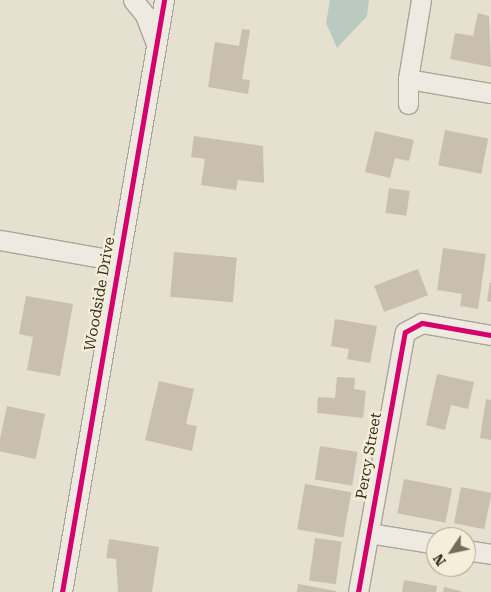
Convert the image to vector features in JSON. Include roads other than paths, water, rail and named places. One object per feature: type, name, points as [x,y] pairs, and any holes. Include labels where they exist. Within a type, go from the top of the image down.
[{"type":"street","points":[[134,0],[146,15],[156,44]]},
{"type":"street","name":"Woodside Drive","points":[[62,592],[164,0]]},
{"type":"street","points":[[408,104],[408,79],[422,0]]},
{"type":"street","points":[[408,79],[491,93]]},
{"type":"street","points":[[0,240],[119,261]]},
{"type":"street","name":"Percy Street","points":[[358,592],[402,341],[411,327],[422,323],[491,335]]},
{"type":"street","points":[[369,532],[426,542]]},
{"type":"street","points":[[476,552],[491,554]]}]
